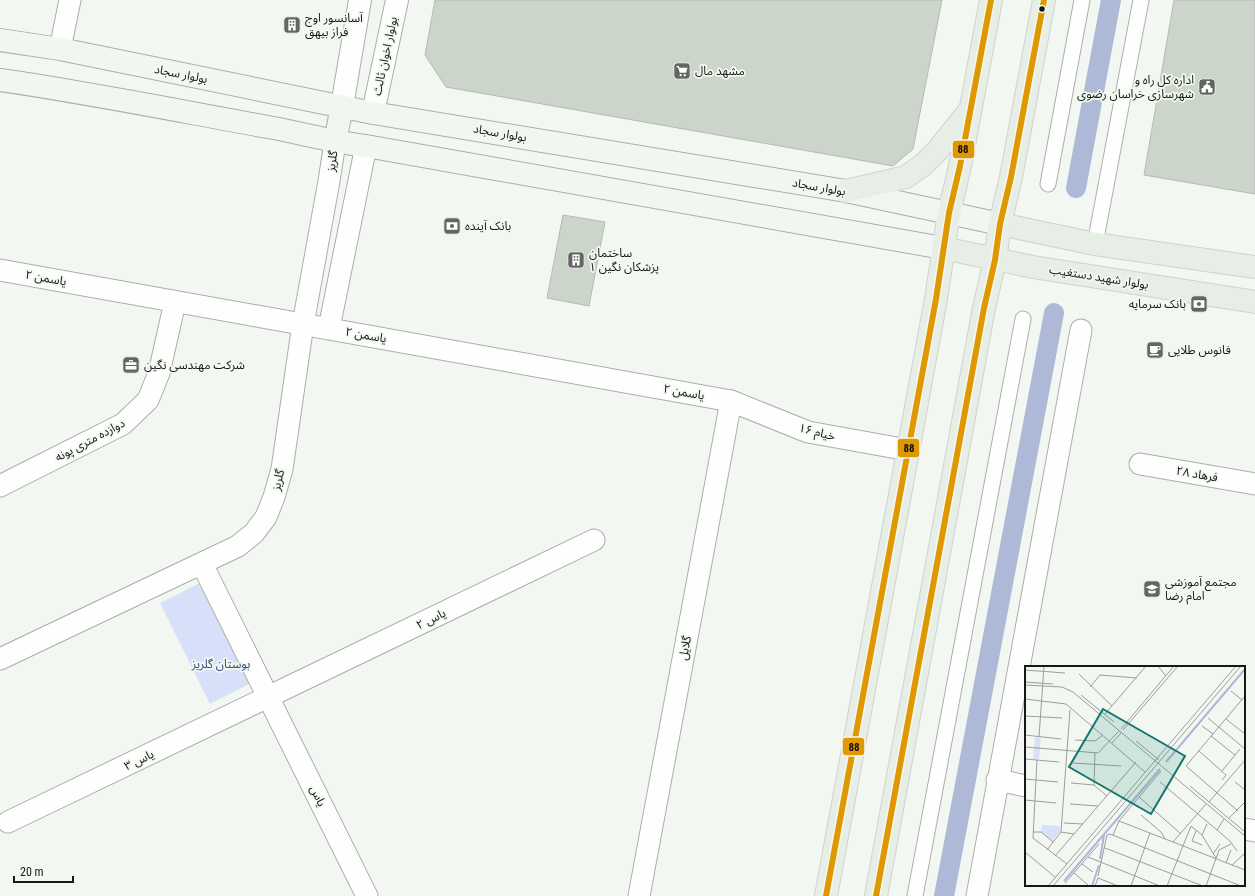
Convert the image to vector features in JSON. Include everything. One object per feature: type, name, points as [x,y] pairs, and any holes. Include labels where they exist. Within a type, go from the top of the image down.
[{"type":"main road","points":[[826,896],[936,299],[949,213],[960,166],[991,0]]},
{"type":"main road","points":[[876,896],[984,308],[995,260],[1000,224],[1011,177],[1044,0]]},
{"type":"main road","name":"بولوار سجاد","points":[[0,40],[60,49],[373,112],[846,191],[1000,224]]},
{"type":"main road","points":[[0,80],[50,87],[288,131],[335,142],[366,146],[943,248]]},
{"type":"main road","points":[[335,142],[342,106]]},
{"type":"main road","points":[[846,191],[906,177],[937,151],[970,111]]},
{"type":"main road","points":[[366,146],[373,112]]},
{"type":"main road","points":[[1000,224],[1095,244],[1255,268]]},
{"type":"main road","name":"بولوار شهید دستغیب","points":[[943,248],[1032,267],[1255,302]]},
{"type":"street","points":[[60,49],[70,0]]},
{"type":"street","points":[[342,106],[360,0]]},
{"type":"street","name":"بولوار اخوان ثالث","points":[[373,112],[396,0]]},
{"type":"street","points":[[1048,184],[1082,0]]},
{"type":"street","points":[[1095,244],[1141,0]]},
{"type":"street","name":"گلریز","points":[[0,659],[238,546],[254,533],[266,517],[274,497],[282,469],[303,324],[335,142]]},
{"type":"street","points":[[329,328],[366,146]]},
{"type":"street","name":"یاسمن ۲","points":[[0,270],[731,401]]},
{"type":"street","name":"دوازده متری پونه","points":[[0,486],[123,424],[148,400],[159,373],[174,302]]},
{"type":"street","points":[[915,896],[1023,319]]},
{"type":"street","points":[[977,896],[997,780],[1081,330]]},
{"type":"street","name":"خیام ۱۶","points":[[731,401],[808,432],[908,450]]},
{"type":"street","name":"گلایل","points":[[639,896],[731,401]]},
{"type":"street","name":"فرهاد ۲۸","points":[[1140,464],[1255,484]]},
{"type":"street","name":"یاس ۲","points":[[269,697],[594,540]]},
{"type":"street","name":"یاس","points":[[202,564],[367,896]]},
{"type":"street","name":"یاس ۳","points":[[8,822],[269,697]]},
{"type":"street","points":[[997,780],[1025,786]]},
{"type":"street","points":[[1245,829],[1255,831]]},
{"type":"green space","name":"بوستان گلریز","points":[[208,579],[259,679],[210,704],[160,603]]},
{"type":"building","name":"مشهد مال","points":[[435,0],[942,0],[913,149],[893,166],[446,87],[425,55]]},
{"type":"building","name":"اداره کل راه و شهرسازی خراسان رضوی","points":[[1174,0],[1255,0],[1255,194],[1144,175]]},
{"type":"building","name":"ساختمان پزشکان نگین ۱","points":[[563,215],[605,222],[589,306],[547,298]]},
{"type":"waterway","points":[[1076,188],[1111,0]]},
{"type":"waterway","points":[[944,896],[1054,313]]},
{"type":"transit line","name":"88","points":[[826,896],[936,299],[949,213],[960,166],[991,0]]},
{"type":"transit line","name":"88","points":[[876,896],[984,308],[995,260],[1000,224],[1011,177],[1044,0]]},
{"type":"place","name":"آسانسور اوج فراز بیهق","points":[[292,25]]},
{"type":"place","name":"مشهد مال","points":[[682,71]]},
{"type":"place","name":"اداره کل راه و شهرسازی خراسان رضوی","points":[[1207,87]]},
{"type":"place","name":"بانک آینده","points":[[452,226]]},
{"type":"place","name":"ساختمان پزشکان نگین ۱","points":[[576,260]]},
{"type":"place","name":"بانک سرمایه","points":[[1199,304]]},
{"type":"place","name":"فانوس طلایی","points":[[1155,350]]},
{"type":"place","name":"شرکت مهندسی نگین","points":[[131,365]]},
{"type":"place","name":"مجتمع آموزشی امام رضا","points":[[1152,589]]}]
